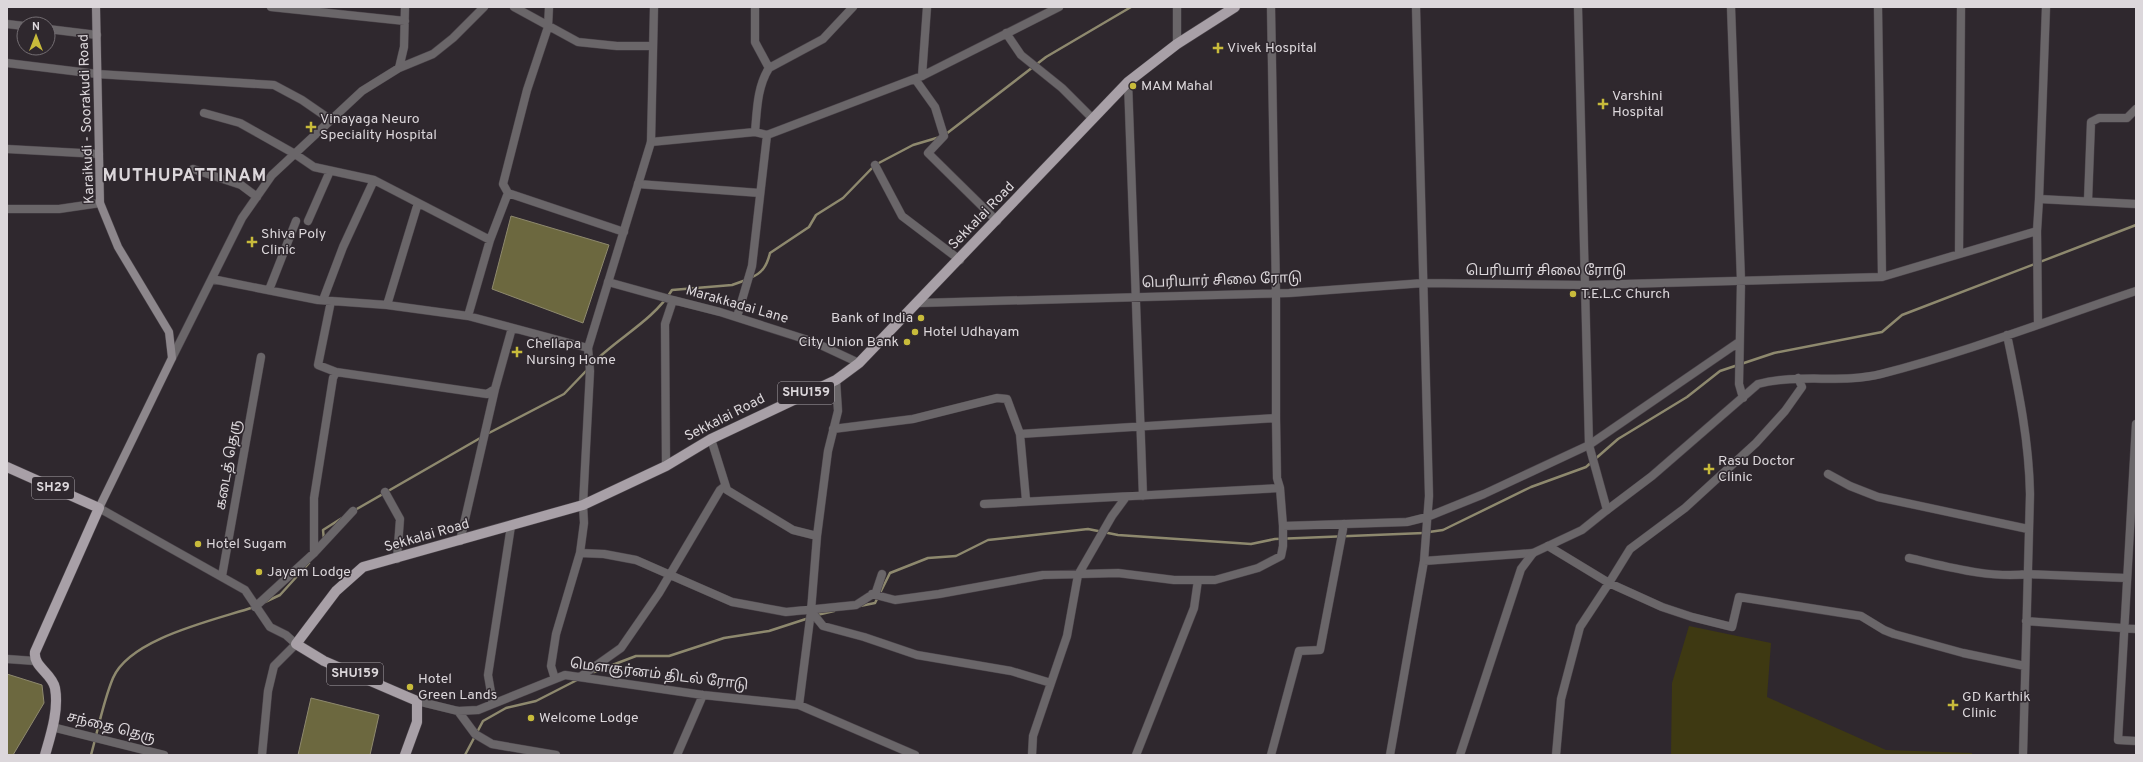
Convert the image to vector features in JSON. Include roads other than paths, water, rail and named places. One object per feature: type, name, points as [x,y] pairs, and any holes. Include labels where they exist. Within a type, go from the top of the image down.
[{"type":"main road","name":"Karaikudi - Soorakudi Road","points":[[96,7],[100,203],[118,246],[168,332],[172,358]]},
{"type":"main road","name":"Sekkalai Road","points":[[296,644],[336,591],[363,568],[583,505],[666,466],[711,439],[836,380],[859,363],[919,303],[1128,82],[1177,44],[1235,7]]},
{"type":"main road","points":[[45,755],[55,717],[55,687],[50,678],[36,661],[35,652],[100,506],[172,358]]},
{"type":"main road","points":[[7,460],[100,506]]},
{"type":"main road","name":"SH29","points":[[7,467],[100,506]]},
{"type":"main road","name":"மௌகுர்னம் திடல் ரோடு","points":[[296,644],[324,661],[417,701]]},
{"type":"main road","points":[[405,755],[417,722],[417,701]]},
{"type":"street","points":[[271,7],[405,21]]},
{"type":"street","points":[[399,68],[404,47],[405,7]]},
{"type":"street","points":[[172,358],[242,218],[272,175],[362,91],[399,68],[433,54],[453,38],[484,7]]},
{"type":"street","points":[[514,7],[548,27],[578,42],[617,46],[652,46]]},
{"type":"street","points":[[549,7],[548,27],[527,90],[508,158],[503,184],[508,193],[624,232]]},
{"type":"street","points":[[555,679],[551,666],[556,634],[580,553],[584,523],[583,505],[590,371],[588,348],[651,142],[654,7]]},
{"type":"street","points":[[755,7],[755,42],[769,68]]},
{"type":"street","points":[[754,132],[758,97],[763,78],[769,68],[823,39],[853,7]]},
{"type":"street","points":[[927,7],[918,78],[935,107],[944,136],[928,153],[997,221]]},
{"type":"street","points":[[651,142],[754,132],[767,135],[918,78],[1059,7]]},
{"type":"street","points":[[1177,7],[1177,44]]},
{"type":"street","points":[[872,594],[895,600],[939,594],[1043,575],[1118,573],[1174,580],[1215,580],[1258,568],[1281,556],[1283,546],[1283,527],[1280,488],[1277,478],[1276,293],[1271,7]]},
{"type":"street","points":[[1390,755],[1424,561],[1429,496],[1416,7]]},
{"type":"street","points":[[1578,7],[1587,285],[1589,445],[1607,510]]},
{"type":"street","points":[[1731,7],[1741,281],[1739,384],[1743,398]]},
{"type":"street","points":[[1878,7],[1882,277]]},
{"type":"street","points":[[1959,253],[1960,7]]},
{"type":"street","points":[[2038,324],[2037,231],[2040,199],[2046,7]]},
{"type":"street","points":[[56,30],[97,35]]},
{"type":"street","points":[[1006,33],[1021,55],[1062,88],[1094,119]]},
{"type":"street","points":[[7,62],[97,74],[274,86],[302,100],[330,120]]},
{"type":"street","points":[[1128,82],[1143,496]]},
{"type":"street","points":[[2088,201],[2091,122],[2099,118],[2126,118],[2136,109]]},
{"type":"street","points":[[204,113],[240,123],[295,154],[314,167],[374,180],[490,240]]},
{"type":"street","points":[[737,317],[752,266],[767,135]]},
{"type":"street","points":[[7,150],[99,154]]},
{"type":"street","points":[[875,165],[902,216],[960,260]]},
{"type":"street","points":[[193,169],[241,185],[257,197]]},
{"type":"street","points":[[308,220],[330,170]]},
{"type":"street","points":[[374,180],[343,248],[327,301],[318,365],[336,372],[487,394],[495,389]]},
{"type":"street","points":[[638,184],[760,193]]},
{"type":"street","points":[[468,316],[490,240],[508,193]]},
{"type":"street","points":[[2040,199],[2136,204]]},
{"type":"street","points":[[7,209],[59,209],[100,203]]},
{"type":"street","points":[[386,306],[418,203]]},
{"type":"street","points":[[269,290],[296,220]]},
{"type":"street","name":"பெரியார் சிலை ரோடு","points":[[919,303],[1276,293],[1424,283],[1587,285],[1882,277],[2037,231]]},
{"type":"street","points":[[212,279],[327,301],[386,306],[468,316],[588,348]]},
{"type":"street","points":[[608,282],[673,300]]},
{"type":"street","points":[[1424,561],[1533,553],[1582,530],[1652,476],[1758,384],[1775,379],[1845,379],[1880,374],[1958,352],[2136,291]]},
{"type":"street","name":"Marakkadai Lane","points":[[666,466],[665,324],[673,300],[737,317],[814,342],[859,363]]},
{"type":"street","points":[[460,541],[495,389],[512,328]]},
{"type":"street","points":[[2007,335],[2025,421],[2029,455],[2030,494],[2024,755]]},
{"type":"street","points":[[1283,527],[1407,522],[1484,494],[1589,445],[1739,342]]},
{"type":"street","name":"கடைத் தெரு","points":[[222,576],[261,357]]},
{"type":"street","points":[[314,553],[314,498],[333,378],[336,372]]},
{"type":"street","points":[[1556,755],[1561,699],[1580,627],[1630,549],[1685,508],[1756,443],[1785,411],[1802,387],[1798,378]]},
{"type":"street","points":[[799,705],[811,611],[817,536],[828,451],[838,412],[836,380]]},
{"type":"street","points":[[833,429],[913,419],[997,398],[1007,399],[1020,434],[1026,500]]},
{"type":"street","points":[[1020,434],[1276,418]]},
{"type":"street","points":[[2136,424],[2123,628],[2118,740],[2136,740]]},
{"type":"street","points":[[711,439],[726,490],[793,530],[817,536]]},
{"type":"street","points":[[1828,474],[1850,486],[1878,497],[2028,529]]},
{"type":"street","points":[[580,677],[621,648],[669,575],[720,490],[725,486]]},
{"type":"street","points":[[984,504],[1018,503],[1026,500],[1033,502],[1280,488]]},
{"type":"street","points":[[385,492],[400,518],[397,559]]},
{"type":"street","points":[[1032,755],[1033,736],[1067,636],[1078,575],[1112,516],[1126,497]]},
{"type":"street","points":[[100,506],[245,590],[255,607],[270,627],[286,635],[296,644],[274,666],[268,691],[262,755]]},
{"type":"street","points":[[255,607],[314,553],[353,511]]},
{"type":"street","points":[[1271,755],[1299,651],[1320,650],[1344,524]]},
{"type":"street","points":[[493,704],[488,675],[511,526]]},
{"type":"street","points":[[1548,546],[1609,583],[1662,607],[1692,617],[1732,627],[1739,597],[1861,616],[1889,632],[1963,653],[2025,666]]},
{"type":"street","points":[[580,553],[604,554],[636,560],[732,602],[786,612],[811,611],[856,605],[876,592],[882,574]]},
{"type":"street","points":[[1460,755],[1521,569],[1533,553]]},
{"type":"street","points":[[1909,558],[1954,568],[2015,576],[2028,574],[2126,578]]},
{"type":"street","points":[[1136,755],[1194,608],[1198,580]]},
{"type":"street","points":[[811,611],[823,626],[864,637],[916,655],[1011,671],[1051,683]]},
{"type":"street","points":[[2026,621],[2136,628]]},
{"type":"street","points":[[7,659],[36,661]]},
{"type":"street","name":"மௌகுர்னம் திடல் ரோடு","points":[[417,701],[458,711],[478,710],[564,675],[703,695],[799,705],[915,755]]},
{"type":"street","points":[[677,755],[703,695]]},
{"type":"street","points":[[458,711],[475,734],[492,744],[556,755]]},
{"type":"street","name":"சந்தை தெரு","points":[[52,727],[164,755]]},
{"type":"waterway","points":[[946,134],[1046,57],[1131,7]]},
{"type":"waterway","points":[[750,278],[758,274],[764,268],[770,253],[809,227],[816,215],[843,198],[875,165],[913,145],[940,137]]},
{"type":"waterway","points":[[1429,532],[1443,530],[1531,487],[1586,467],[1618,439],[1687,397],[1720,371],[1774,353],[1882,332],[1902,315],[2136,225]]},
{"type":"waterway","points":[[592,364],[655,311],[672,290],[732,285],[746,280]]},
{"type":"waterway","points":[[487,434],[564,394],[587,370]]},
{"type":"waterway","points":[[355,510],[482,437]]},
{"type":"waterway","points":[[324,540],[323,530],[342,518]]},
{"type":"waterway","points":[[860,606],[875,603],[890,573],[928,558],[956,556],[988,540],[1088,529],[1118,535],[1251,544],[1275,539],[1424,533]]},
{"type":"waterway","points":[[265,602],[280,595],[309,563]]},
{"type":"waterway","points":[[91,755],[109,687],[122,664],[137,652],[155,641],[175,632],[254,607]]},
{"type":"waterway","points":[[817,615],[834,611]]},
{"type":"waterway","points":[[594,672],[636,656],[669,656],[724,638],[769,631],[809,618]]},
{"type":"waterway","points":[[465,755],[483,721],[506,708],[536,701],[579,679]]},
{"type":"place","name":"Vivek Hospital","points":[[1218,48]]},
{"type":"place","name":"MAM Mahal","points":[[1133,86]]},
{"type":"place","name":"Varshini Hospital","points":[[1603,104]]},
{"type":"place","name":"Vinayaga Neuro Speciality Hospital","points":[[311,127]]},
{"type":"place","name":"Shiva Poly Clinic","points":[[252,242]]},
{"type":"place","name":"T.E.L.C Church","points":[[1573,294]]},
{"type":"place","name":"Bank of India","points":[[921,318]]},
{"type":"place","name":"Hotel Udhayam","points":[[915,332]]},
{"type":"place","name":"City Union Bank","points":[[907,342]]},
{"type":"place","name":"Chellapa Nursing Home","points":[[517,352]]},
{"type":"place","name":"Rasu Doctor Clinic","points":[[1709,469]]},
{"type":"place","name":"Hotel Sugam","points":[[198,544]]},
{"type":"place","name":"Jayam Lodge","points":[[259,572]]},
{"type":"place","name":"Hotel Green Lands","points":[[410,687]]},
{"type":"place","name":"GD Karthik Clinic","points":[[1953,705]]},
{"type":"place","name":"Welcome Lodge","points":[[531,718]]},
{"type":"district","name":"MUTHUPATTINAM","points":[[185,176]]}]
